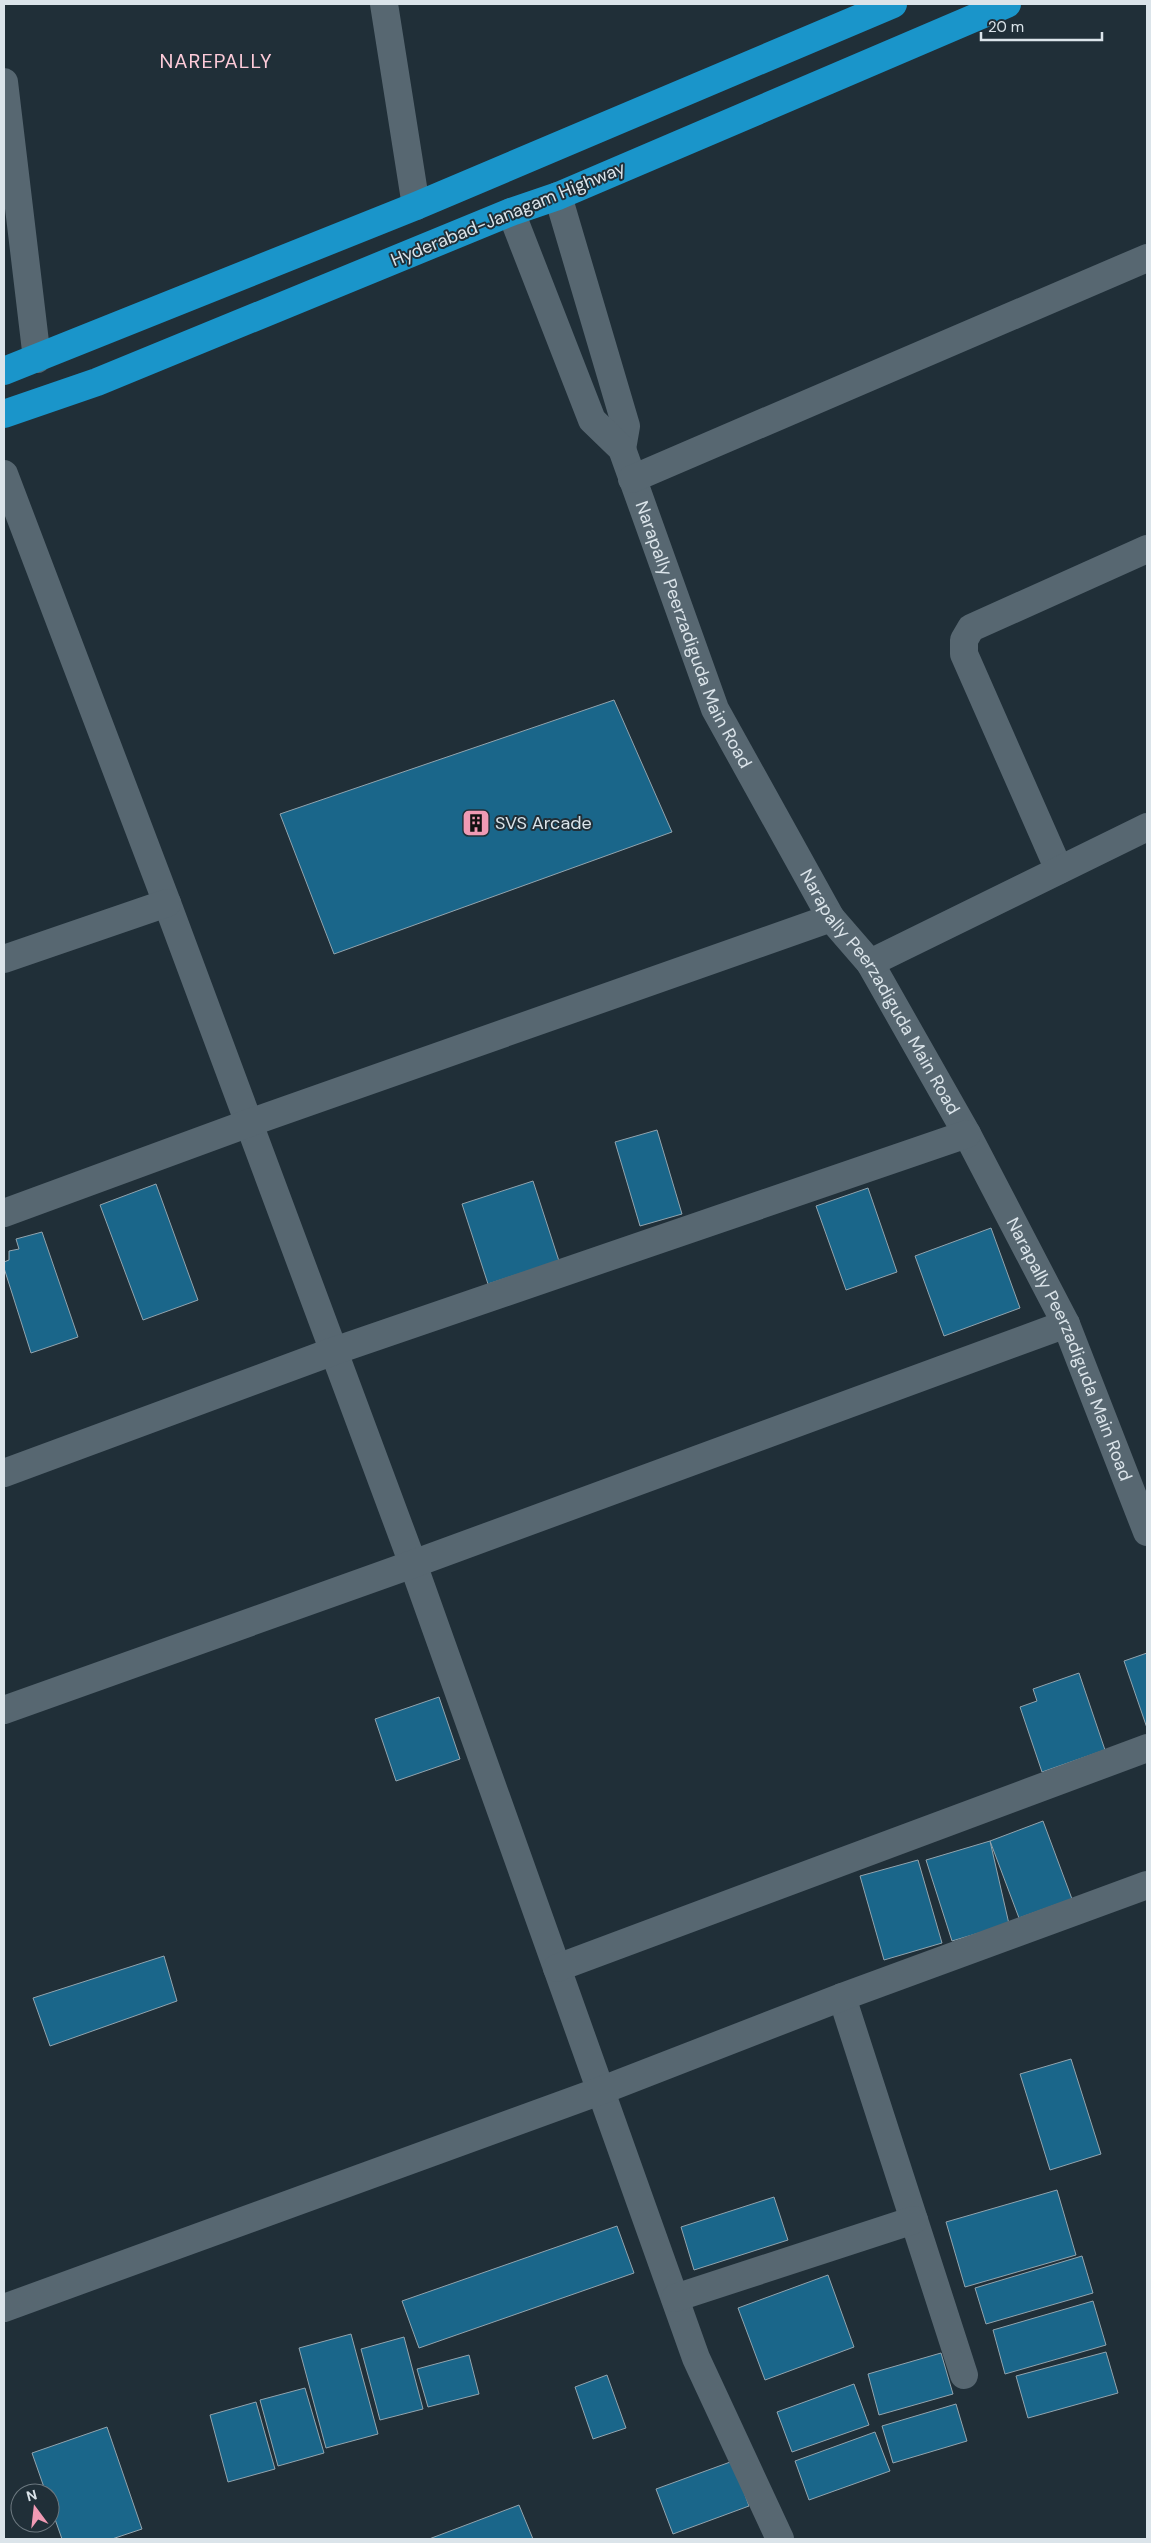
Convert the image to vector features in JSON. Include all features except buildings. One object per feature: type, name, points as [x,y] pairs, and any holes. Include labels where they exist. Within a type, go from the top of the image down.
[{"type":"highway","points":[[4,371],[416,206],[893,4]]},
{"type":"highway","name":"Hyderabad-Janagam Highway","points":[[4,414],[97,382],[511,212],[558,196],[1007,4]]},
{"type":"street","points":[[384,4],[416,206]]},
{"type":"street","points":[[4,82],[37,359]]},
{"type":"street","name":"Narapally Peerzadiguda Main Road","points":[[558,196],[626,426],[622,449]]},
{"type":"street","name":"Narapally Peerzadiguda Main Road","points":[[511,212],[592,420],[622,449],[715,709],[831,918],[870,963],[967,1134],[1066,1324],[1147,1532]]},
{"type":"street","points":[[632,479],[1147,258]]},
{"type":"street","points":[[4,474],[250,1123],[413,1564],[696,2358],[780,2539]]},
{"type":"street","points":[[1058,870],[964,654],[964,640],[971,628],[1147,549]]},
{"type":"street","points":[[870,963],[1147,827]]},
{"type":"street","points":[[4,959],[167,903]]},
{"type":"street","points":[[4,1213],[250,1123],[831,918]]},
{"type":"street","points":[[4,1473],[334,1351],[967,1134]]},
{"type":"street","points":[[4,1710],[413,1564],[1066,1324]]},
{"type":"street","points":[[557,1968],[1147,1748]]},
{"type":"street","points":[[4,2308],[600,2091],[842,1997],[1147,1885]]},
{"type":"street","points":[[842,1997],[964,2375]]},
{"type":"street","points":[[675,2298],[914,2220]]},
{"type":"place","name":"SVS Arcade","points":[[476,823]]},
{"type":"district","name":"NAREPALLY","points":[[216,61]]}]
